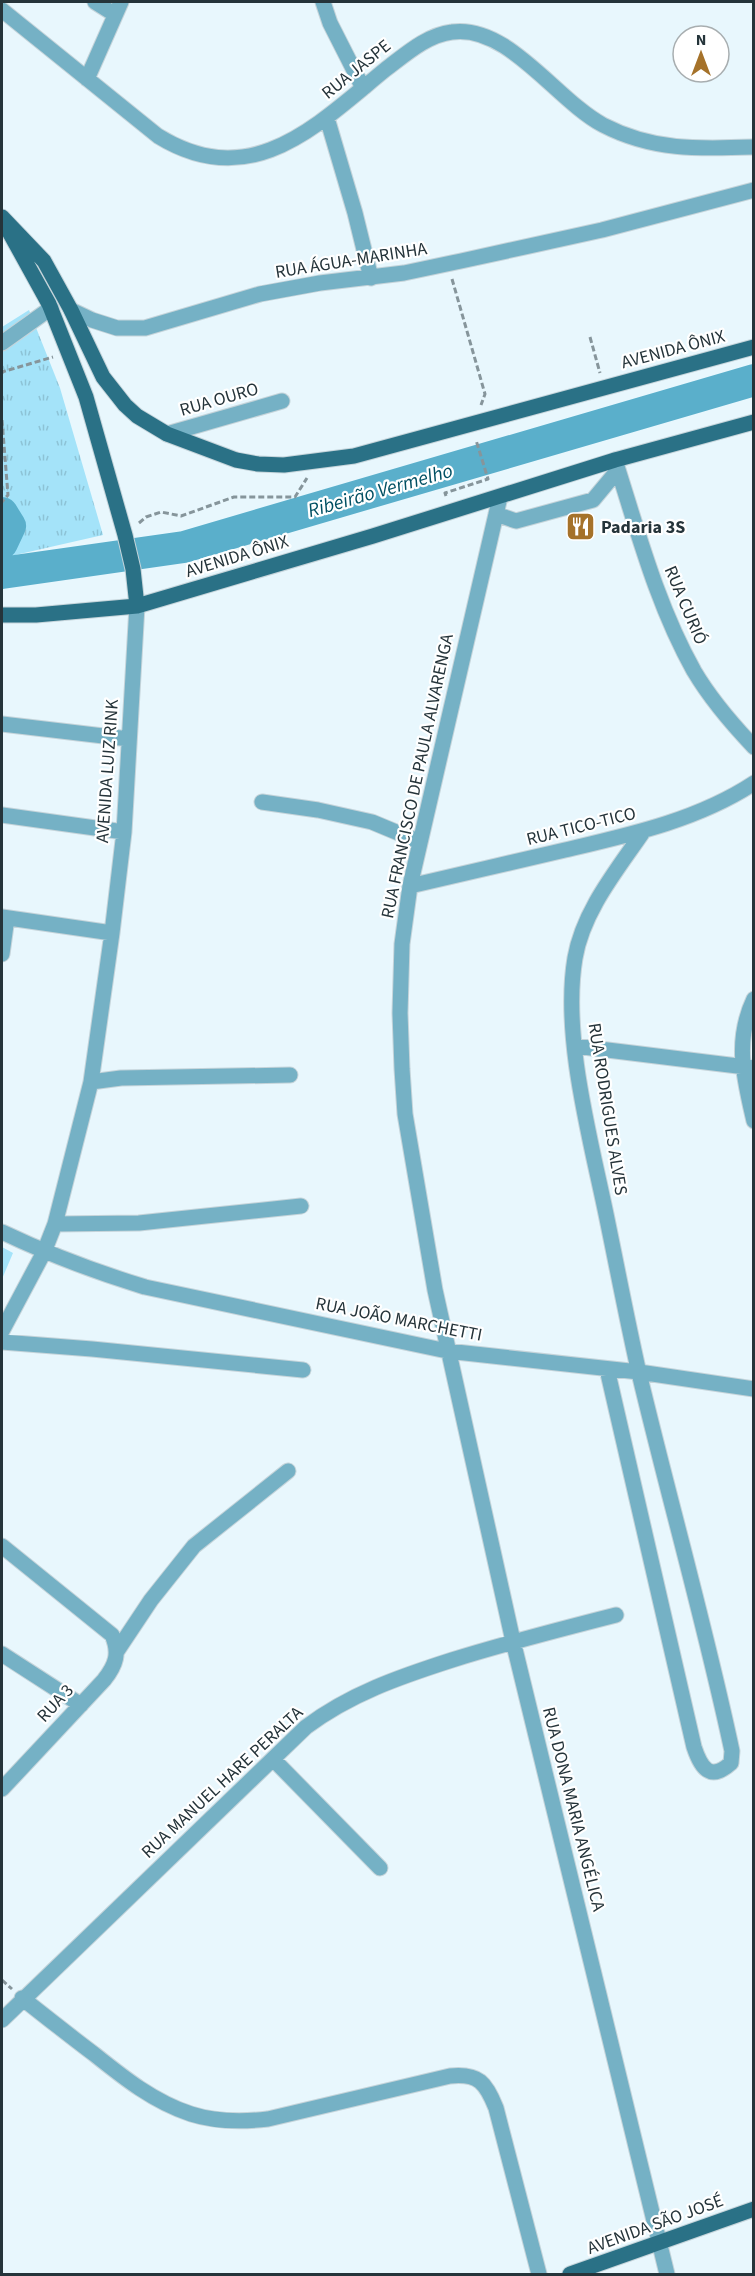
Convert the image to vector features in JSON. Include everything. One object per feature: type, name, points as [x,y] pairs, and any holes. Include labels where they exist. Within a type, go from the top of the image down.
[{"type":"main road","name":"AVENIDA LUIZ RINK","points":[[2,218],[51,308],[86,397],[125,536],[133,569],[137,606]]},
{"type":"main road","points":[[2,218],[44,261],[71,310]]},
{"type":"main road","name":"AVENIDA ÔNIX","points":[[71,310],[95,364],[112,392],[137,416],[167,434],[236,460],[258,464],[284,465],[354,456],[475,431],[604,388],[753,347]]},
{"type":"main road","name":"AVENIDA ÔNIX","points":[[2,615],[36,615],[137,606],[500,497],[616,465],[753,422]]},
{"type":"main road","name":"AVENIDA SÃO JOSÉ","points":[[570,2274],[753,2209]]},
{"type":"street","points":[[87,79],[117,8],[95,2]]},
{"type":"street","points":[[323,2],[330,23],[363,88]]},
{"type":"street","name":"RUA JASPE","points":[[2,10],[159,136],[173,145],[209,156],[246,157],[273,150],[302,136],[402,57],[432,38],[453,31],[477,33],[494,38],[587,114],[618,132],[667,147],[704,150],[753,147]]},
{"type":"street","points":[[327,118],[355,213],[371,278]]},
{"type":"street","name":"RUA ÁGUA-MARINHA","points":[[71,310],[117,328],[137,330],[260,294],[447,264],[602,230],[753,190]]},
{"type":"street","points":[[2,343],[51,308]]},
{"type":"street","name":"RUA OURO","points":[[167,434],[282,401]]},
{"type":"street","points":[[496,514],[516,521],[593,500],[616,465]]},
{"type":"street","name":"RUA CURIÓ","points":[[616,465],[649,570],[672,628],[695,673],[753,747]]},
{"type":"street","name":"RUA FRANCISCO DE PAULA ALVARENGA","points":[[447,1351],[405,1114],[399,1013],[402,944],[410,886],[500,497]]},
{"type":"street","name":"AVENIDA LUIZ RINK","points":[[2,1332],[44,1252],[55,1224],[70,1173],[91,1082],[112,933],[123,832],[137,606]]},
{"type":"street","points":[[2,724],[129,739]]},
{"type":"street","name":"RUA TICO-TICO","points":[[410,886],[643,831],[712,806],[738,794],[753,783]]},
{"type":"street","points":[[262,802],[318,810],[372,822],[420,842]]},
{"type":"street","points":[[2,815],[123,832]]},
{"type":"street","name":"RUA RODRIGUES ALVES","points":[[607,1369],[694,1747],[703,1768],[708,1772],[714,1772],[731,1763],[732,1751],[639,1372],[586,1120],[575,1046],[572,985],[576,956],[585,926],[602,894],[643,831]]},
{"type":"street","points":[[2,954],[4,917],[112,933]]},
{"type":"street","points":[[753,999],[744,1027],[753,1121]]},
{"type":"street","points":[[575,1046],[748,1068]]},
{"type":"street","points":[[91,1082],[121,1078],[290,1075]]},
{"type":"street","points":[[55,1224],[139,1223],[300,1206]]},
{"type":"street","name":"RUA JOÃO MARCHETTI","points":[[2,1232],[44,1252],[145,1287],[447,1351],[639,1372],[753,1389]]},
{"type":"street","points":[[2,1342],[303,1370]]},
{"type":"street","name":"RUA DONA MARIA ANGÉLICA","points":[[447,1351],[513,1641],[667,2274]]},
{"type":"street","name":"RUA 3","points":[[2,1789],[81,1705],[114,1666],[117,1651],[152,1600],[194,1546],[288,1472]]},
{"type":"street","points":[[2,1546],[112,1635],[117,1651]]},
{"type":"street","name":"RUA MANUEL HARE PERALTA","points":[[2,2020],[22,1998],[273,1758],[306,1727],[329,1710],[394,1679],[513,1641],[616,1615]]},
{"type":"street","points":[[2,1654],[81,1705]]},
{"type":"street","points":[[273,1758],[380,1868]]},
{"type":"street","points":[[22,1998],[151,2096],[192,2115],[224,2121],[268,2119],[450,2076],[465,2076],[480,2080],[489,2090],[496,2108],[539,2274]]},
{"type":"path","points":[[447,264],[485,394],[475,431],[488,479]]},
{"type":"path","points":[[591,337],[604,388]]},
{"type":"path","points":[[2,374],[2,372],[69,352]]},
{"type":"path","points":[[2,420],[8,495],[2,502]]},
{"type":"path","points":[[125,536],[146,517],[161,512],[181,516],[234,497],[295,497],[318,461]]},
{"type":"green space","points":[[29,310],[60,388],[103,535],[2,558],[2,327]]},
{"type":"green space","points":[[2,1247],[13,1253],[2,1279]]},
{"type":"waterway","name":"Ribeirão Vermelho","points":[[2,573],[184,547],[754,380]]},
{"type":"waterway","points":[[2,513],[10,526],[2,543]]},
{"type":"place","name":"Padaria 3S","points":[[580,527]]}]
